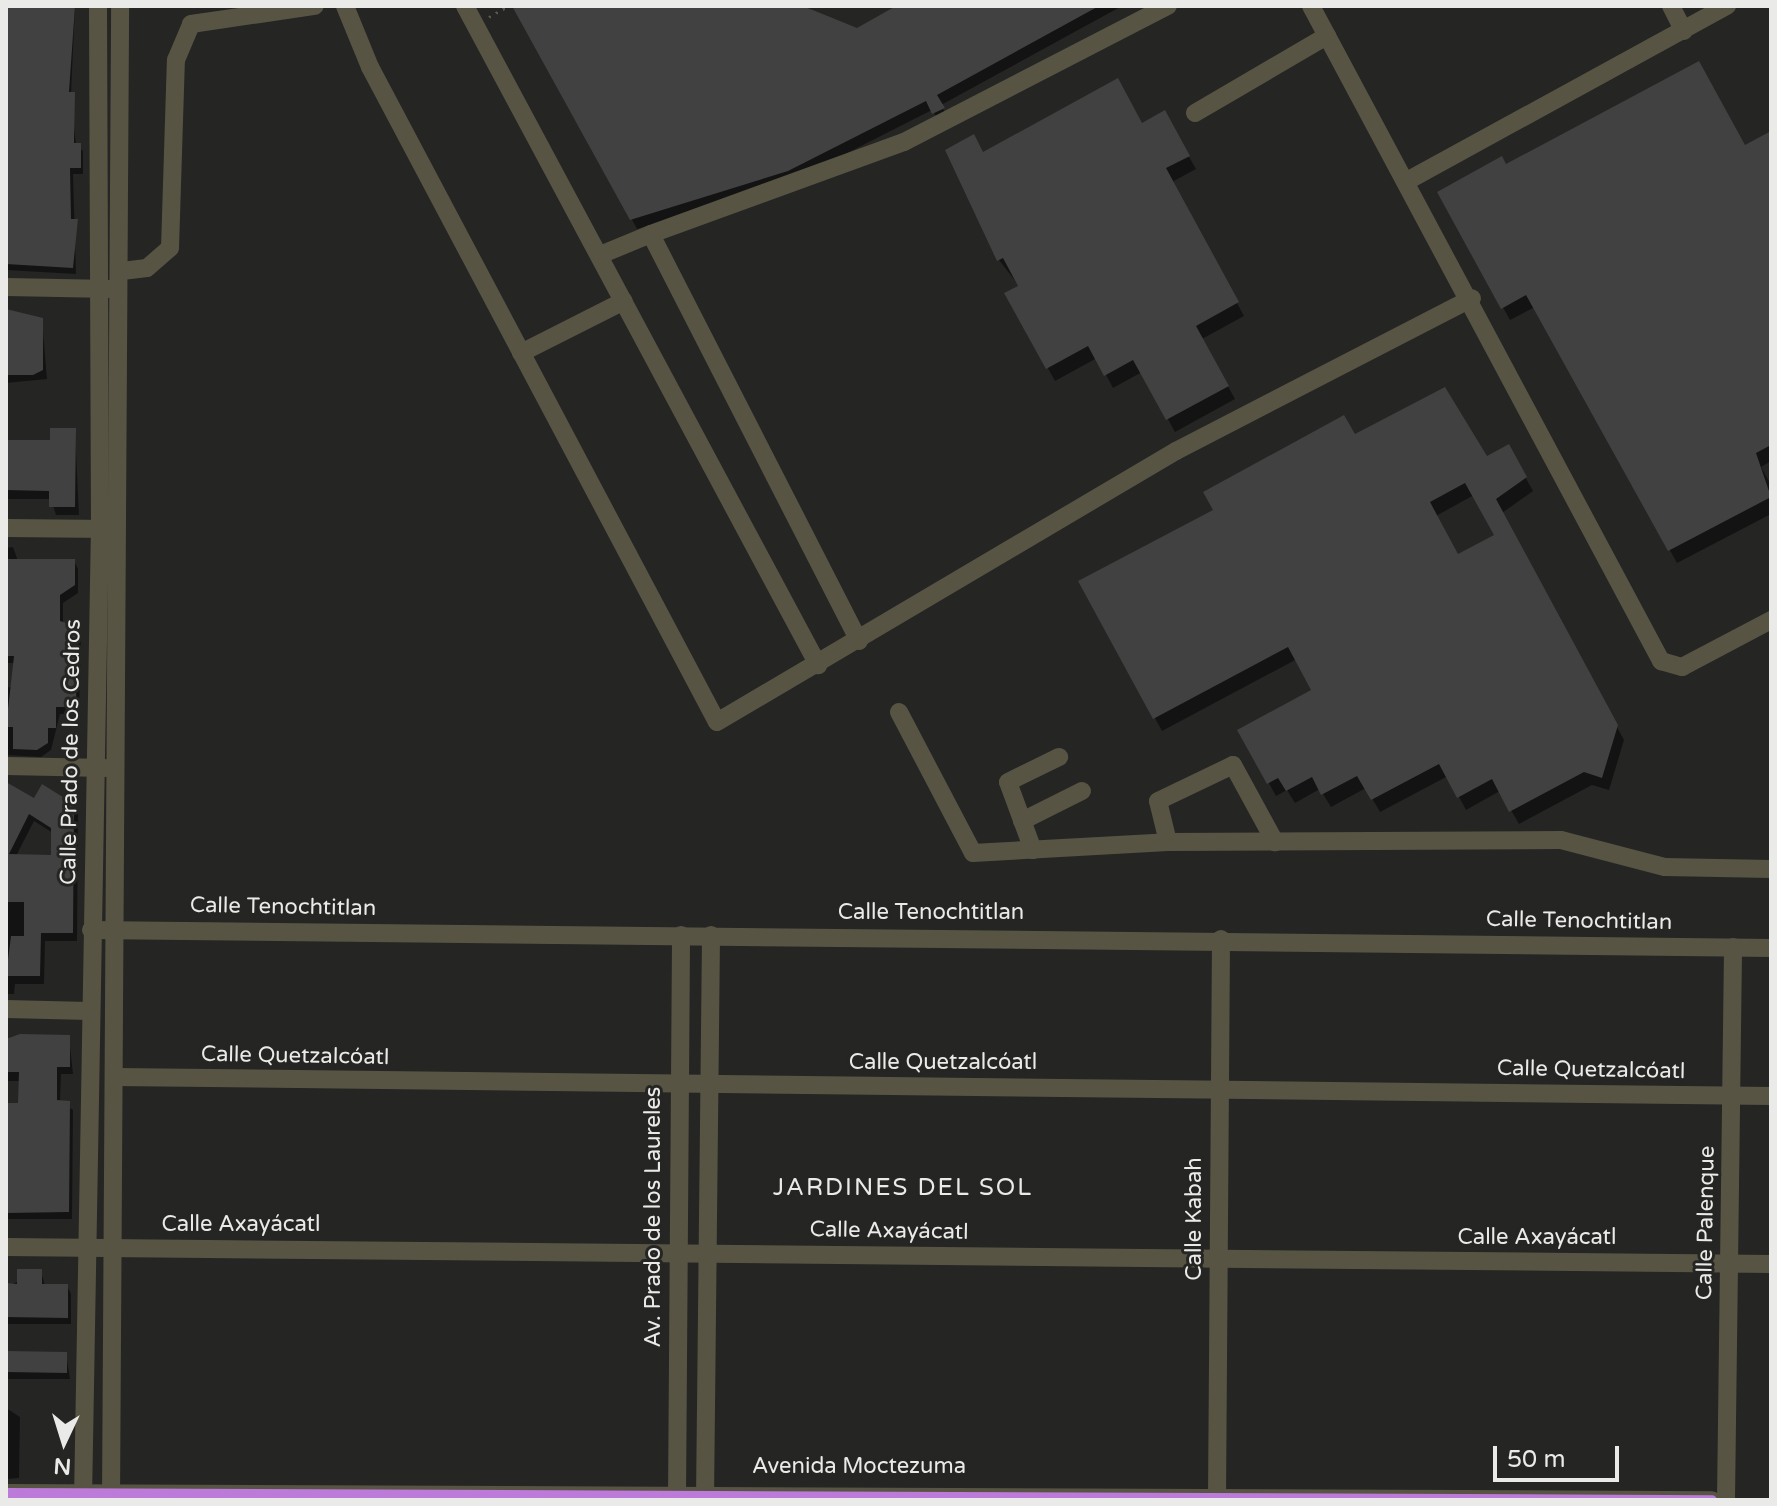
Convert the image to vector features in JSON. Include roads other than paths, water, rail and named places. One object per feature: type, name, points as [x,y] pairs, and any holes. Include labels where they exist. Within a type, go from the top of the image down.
[{"type":"street","name":"Calle Prado de los Cedros","points":[[84,1497],[85,1247],[100,529],[102,289],[98,6]]},
{"type":"street","points":[[111,1497],[120,768],[120,6]]},
{"type":"street","points":[[6,287],[102,289],[147,268],[170,248],[176,60],[191,24],[315,6]]},
{"type":"street","points":[[345,6],[500,314],[713,720],[818,665],[1176,451],[1472,298]]},
{"type":"street","points":[[465,6],[818,665]]},
{"type":"street","points":[[601,258],[651,234],[904,142],[1168,6]]},
{"type":"street","points":[[1311,6],[1472,298],[1661,661],[1682,667],[1771,620]]},
{"type":"street","points":[[1671,6],[1684,31]]},
{"type":"street","points":[[1407,181],[1727,6]]},
{"type":"street","points":[[1195,113],[1327,36]]},
{"type":"street","points":[[651,234],[859,641]]},
{"type":"street","points":[[521,353],[624,301]]},
{"type":"street","points":[[6,528],[121,529]]},
{"type":"street","points":[[899,712],[968,849],[1033,850],[1168,842],[1561,840],[1665,867],[1771,869]]},
{"type":"street","points":[[1033,850],[1009,779],[1059,757]]},
{"type":"street","points":[[1168,842],[1158,801],[1233,765],[1275,842]]},
{"type":"street","points":[[6,766],[120,768]]},
{"type":"street","points":[[1022,821],[1082,791]]},
{"type":"street","name":"Calle Tenochtitlan","points":[[91,930],[1221,939],[1771,948]]},
{"type":"street","name":"Av. Prado de los Laureles","points":[[677,1495],[681,935]]},
{"type":"street","points":[[705,1495],[711,935]]},
{"type":"street","name":"Calle Kabah","points":[[1217,1497],[1221,939]]},
{"type":"street","name":"Calle Palenque","points":[[1726,1500],[1733,947]]},
{"type":"street","points":[[6,1009],[90,1011]]},
{"type":"street","name":"Calle Quetzalcóatl","points":[[115,1077],[1771,1096]]},
{"type":"street","name":"Calle Axayácatl","points":[[6,1247],[1771,1264]]},
{"type":"street","name":"Avenida Moctezuma","points":[[6,1493],[84,1497],[705,1495],[1712,1500]]},
{"type":"district","name":"JARDINES DEL SOL","points":[[903,1188]]}]
